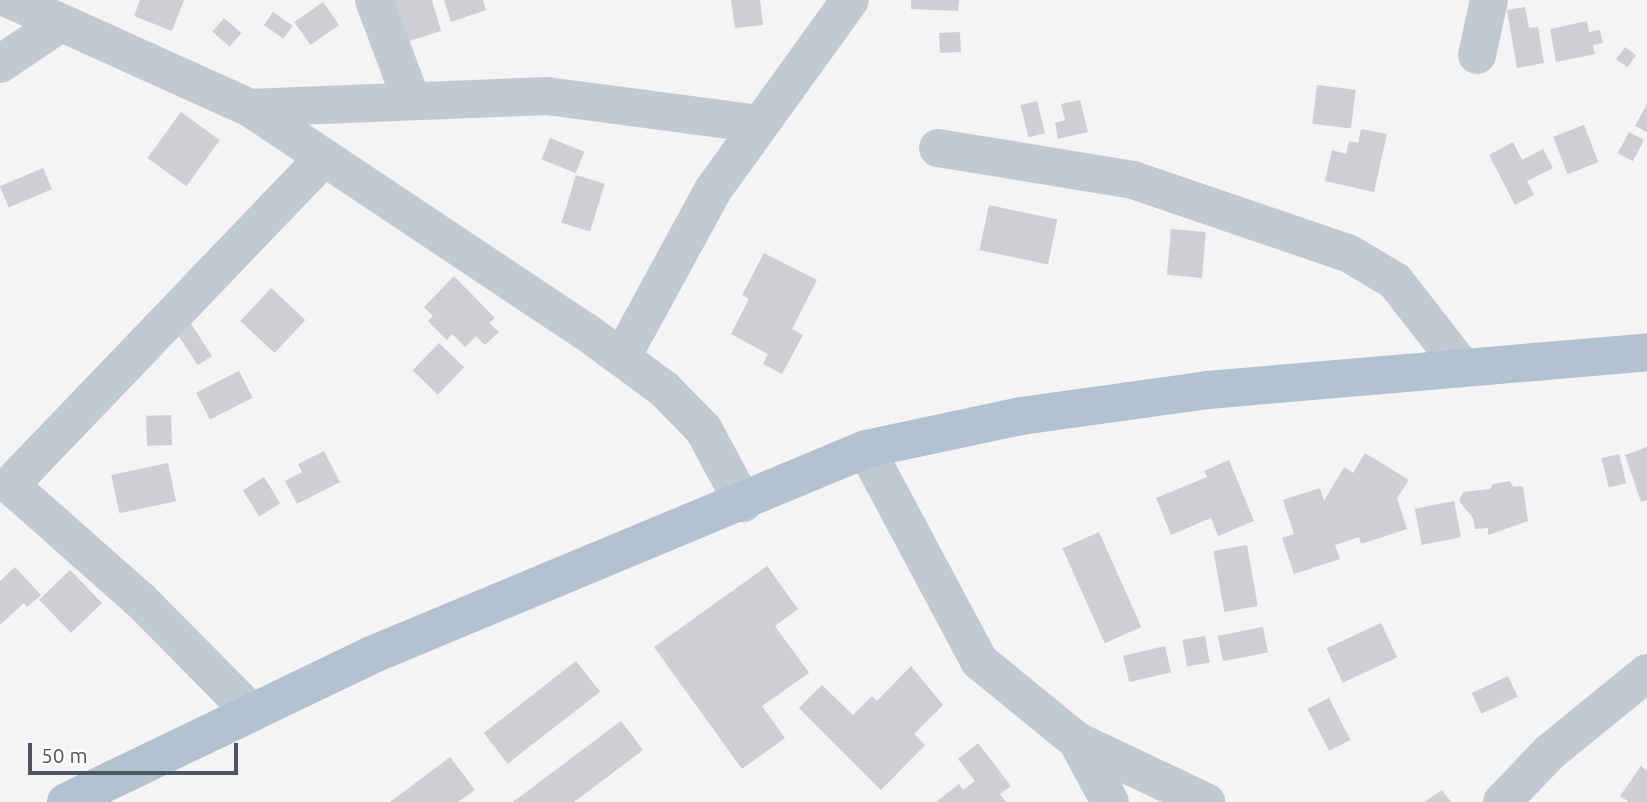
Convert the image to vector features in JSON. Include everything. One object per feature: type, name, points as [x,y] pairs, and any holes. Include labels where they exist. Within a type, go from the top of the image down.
[{"type":"main road","points":[[66,802],[369,656],[631,543],[743,503],[866,449],[1021,416],[1208,390],[1647,352]]},
{"type":"street","points":[[10,0],[250,108],[622,357],[664,389],[704,430],[743,503]]},
{"type":"street","points":[[374,0],[411,99]]},
{"type":"street","points":[[622,357],[713,190],[850,0]]},
{"type":"street","points":[[1476,55],[1489,0]]},
{"type":"street","points":[[0,65],[59,24]]},
{"type":"street","points":[[250,108],[411,99],[547,96],[760,124]]},
{"type":"street","points":[[938,148],[1133,180],[1349,253],[1395,281],[1462,367]]},
{"type":"street","points":[[252,713],[140,600],[5,487],[324,157]]},
{"type":"street","points":[[866,449],[979,661],[1077,741],[1206,802]]},
{"type":"street","points":[[1502,802],[1550,752],[1647,673]]},
{"type":"street","points":[[1077,741],[1110,802]]},
{"type":"building","points":[[140,0],[184,0],[172,31],[134,16]]},
{"type":"building","points":[[392,0],[432,0],[441,31],[406,42]]},
{"type":"building","points":[[444,0],[483,0],[486,10],[451,22]]},
{"type":"building","points":[[731,0],[760,0],[763,25],[735,28]]},
{"type":"building","points":[[911,0],[959,0],[958,11],[911,9]]},
{"type":"building","points":[[323,2],[339,25],[310,45],[294,22]]},
{"type":"building","points":[[1525,7],[1529,28],[1538,27],[1544,63],[1517,68],[1507,10]]},
{"type":"building","points":[[273,12],[293,26],[283,39],[264,25]]},
{"type":"building","points":[[224,18],[241,33],[230,47],[212,32]]},
{"type":"building","points":[[1587,21],[1589,32],[1600,30],[1603,43],[1593,45],[1595,54],[1556,62],[1550,29]]},
{"type":"building","points":[[960,32],[961,52],[940,53],[939,33]]},
{"type":"building","points":[[1625,47],[1636,55],[1628,67],[1616,59]]},
{"type":"building","points":[[1317,85],[1356,90],[1351,128],[1312,124]]},
{"type":"building","points":[[1080,100],[1088,132],[1058,139],[1055,123],[1065,120],[1061,104]]},
{"type":"building","points":[[1037,101],[1045,133],[1028,137],[1021,105]]},
{"type":"building","points":[[1647,104],[1647,132],[1635,126]]},
{"type":"building","points":[[181,112],[220,140],[186,186],[147,158]]},
{"type":"building","points":[[1584,125],[1598,162],[1568,174],[1553,137]]},
{"type":"building","points":[[1361,129],[1387,134],[1374,192],[1325,181],[1332,150],[1346,154],[1349,141],[1358,143]]},
{"type":"building","points":[[1629,132],[1644,140],[1633,161],[1618,153]]},
{"type":"building","points":[[550,138],[584,152],[576,173],[541,159]]},
{"type":"building","points":[[1513,142],[1522,160],[1543,149],[1553,168],[1527,181],[1534,195],[1515,205],[1489,155]]},
{"type":"building","points":[[43,168],[52,189],[9,208],[0,186]]},
{"type":"building","points":[[576,175],[605,184],[590,232],[561,223]]},
{"type":"building","points":[[989,205],[1057,220],[1048,265],[979,250]]},
{"type":"building","points":[[1171,229],[1206,232],[1202,278],[1167,275]]},
{"type":"building","points":[[764,253],[817,280],[792,329],[803,335],[782,374],[763,364],[768,354],[731,334],[749,299],[742,295]]},
{"type":"building","points":[[454,276],[495,318],[489,323],[499,332],[485,345],[476,336],[465,347],[452,334],[447,340],[428,321],[433,316],[424,307]]},
{"type":"building","points":[[271,288],[305,320],[275,353],[240,321]]},
{"type":"building","points":[[188,319],[212,356],[198,365],[174,328]]},
{"type":"building","points":[[439,343],[464,367],[438,395],[413,370]]},
{"type":"building","points":[[239,371],[253,398],[210,420],[196,393]]},
{"type":"building","points":[[171,415],[172,445],[147,446],[146,416]]},
{"type":"building","points":[[1647,447],[1647,500],[1641,502],[1625,455]]},
{"type":"building","points":[[324,451],[340,482],[297,504],[285,481],[302,472],[298,464]]},
{"type":"building","points":[[1365,453],[1409,480],[1397,498],[1407,529],[1361,544],[1359,537],[1335,545],[1340,559],[1294,574],[1282,538],[1294,534],[1283,500],[1320,488],[1324,501],[1344,467],[1353,473]]},
{"type":"building","points":[[1619,454],[1626,483],[1609,487],[1602,458]]},
{"type":"building","points":[[1229,460],[1254,521],[1218,536],[1211,518],[1171,535],[1156,498],[1207,477],[1204,471]]},
{"type":"building","points":[[168,463],[176,501],[119,513],[111,475]]},
{"type":"building","points":[[264,477],[280,503],[259,517],[243,490]]},
{"type":"building","points":[[1510,481],[1513,487],[1523,486],[1528,521],[1488,535],[1488,528],[1475,529],[1473,518],[1459,501],[1463,492],[1490,489],[1493,484]]},
{"type":"building","points":[[1454,501],[1461,537],[1422,545],[1415,509]]},
{"type":"building","points":[[1099,532],[1141,627],[1105,643],[1062,548]]},
{"type":"building","points":[[1247,545],[1258,606],[1224,612],[1214,551]]},
{"type":"building","points":[[767,566],[798,609],[775,626],[809,673],[762,706],[785,738],[742,769],[654,647]]},
{"type":"building","points":[[15,567],[41,595],[27,607],[24,603],[0,625],[0,581]]},
{"type":"building","points":[[70,570],[102,603],[71,633],[39,600]]},
{"type":"building","points":[[1381,623],[1397,657],[1343,683],[1327,648]]},
{"type":"building","points":[[1263,627],[1268,653],[1223,661],[1218,636]]},
{"type":"building","points":[[1205,636],[1210,663],[1187,667],[1182,640]]},
{"type":"building","points":[[1165,646],[1171,672],[1129,682],[1123,656]]},
{"type":"building","points":[[576,661],[600,692],[508,764],[484,733]]},
{"type":"building","points":[[911,666],[943,705],[914,734],[925,745],[881,790],[799,708],[822,685],[853,715],[872,696],[877,701]]},
{"type":"building","points":[[1508,676],[1518,697],[1481,714],[1472,693]]},
{"type":"building","points":[[1329,698],[1350,740],[1329,751],[1308,709]]},
{"type":"building","points":[[621,721],[643,750],[574,802],[513,802]]},
{"type":"building","points":[[978,743],[1011,786],[1000,794],[1006,802],[936,802],[959,784],[963,790],[975,781],[958,759]]},
{"type":"building","points":[[450,757],[475,790],[458,802],[390,802]]},
{"type":"building","points":[[1641,766],[1647,771],[1647,802],[1629,802],[1620,796]]},
{"type":"building","points":[[1442,790],[1451,802],[1424,802]]}]
